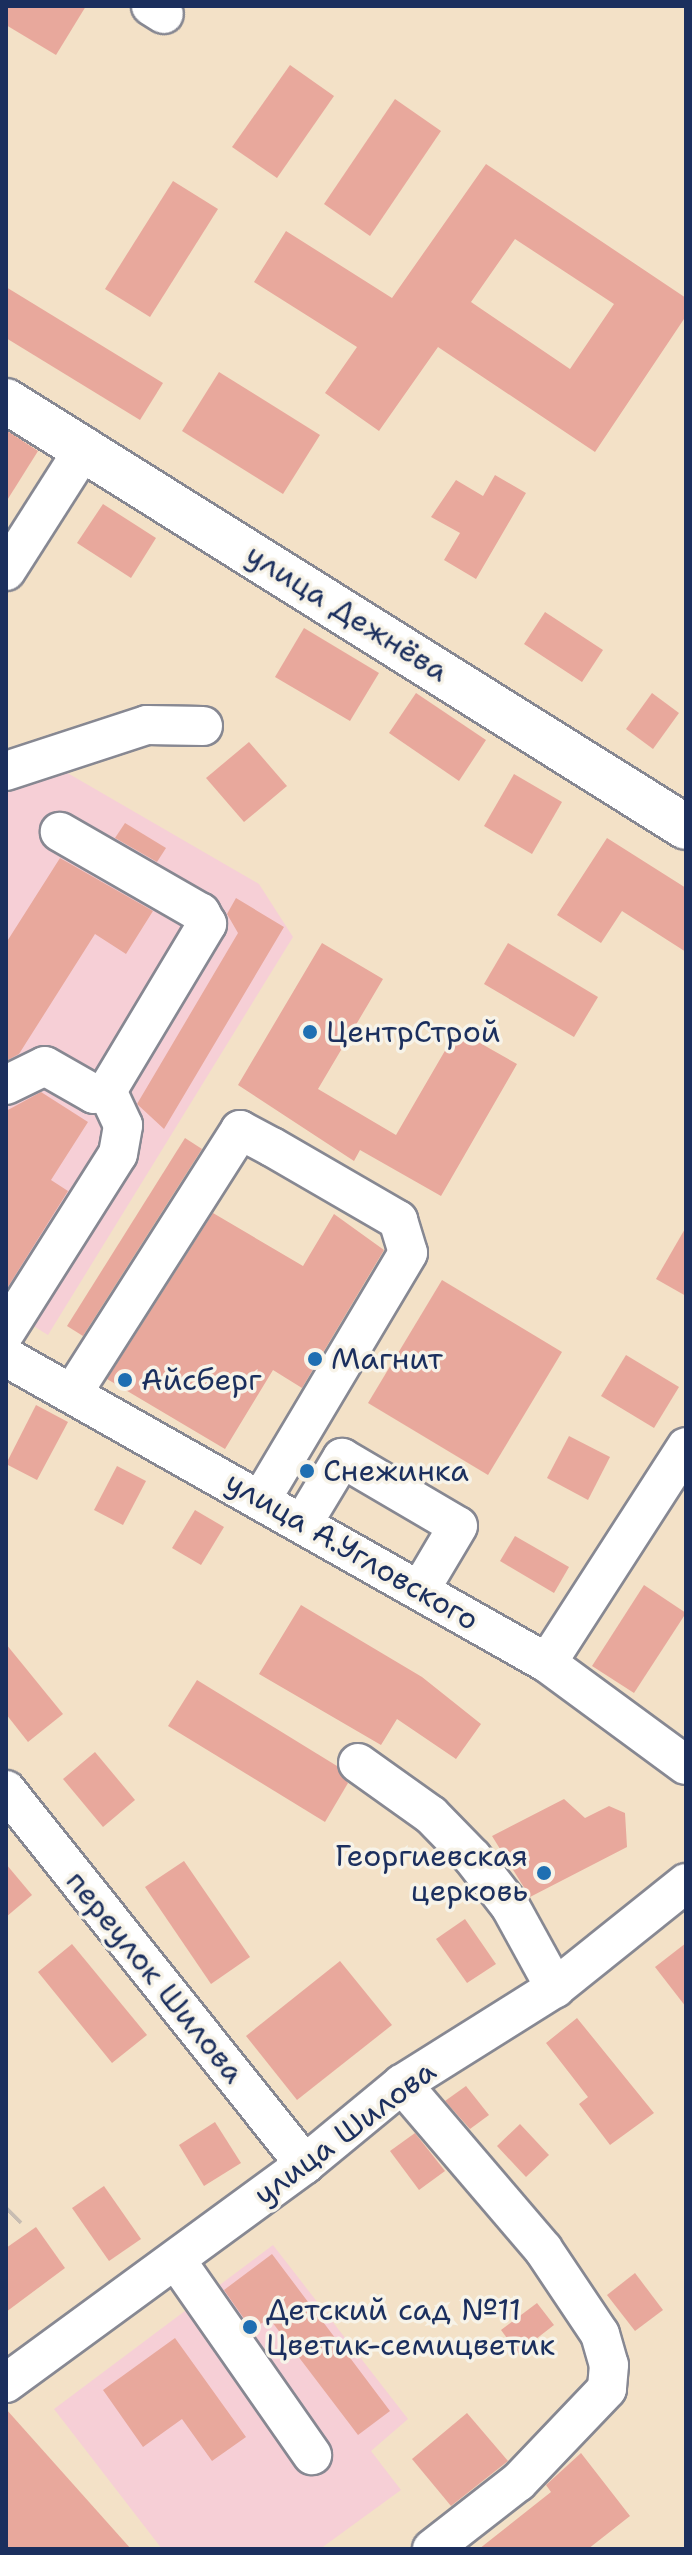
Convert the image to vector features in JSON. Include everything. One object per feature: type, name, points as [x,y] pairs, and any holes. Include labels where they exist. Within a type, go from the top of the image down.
[{"type":"main road","name":"улица Дежнёва","points":[[6,401],[85,447],[686,827]]},
{"type":"street","points":[[6,571],[85,447]]},
{"type":"street","points":[[6,771],[147,725],[203,726]]},
{"type":"street","points":[[6,1085],[45,1066],[94,1094],[107,1091],[207,919],[60,832]]},
{"type":"street","points":[[6,1331],[118,1154],[123,1125],[107,1091]]},
{"type":"street","points":[[72,1394],[240,1130],[272,1147],[398,1220],[408,1253],[261,1500]]},
{"type":"street","name":"улица А.Угловского","points":[[6,1357],[547,1663],[686,1765]]},
{"type":"street","points":[[547,1663],[686,1447]]},
{"type":"street","points":[[303,1523],[342,1458],[458,1526],[420,1590]]},
{"type":"street","points":[[358,1763],[431,1815],[472,1857],[510,1906],[555,1988]]},
{"type":"street","name":"переулок Шилова","points":[[6,1790],[305,2164]]},
{"type":"street","name":"улица Шилова","points":[[11,2369],[176,2260],[305,2164],[402,2084],[555,1988],[686,1882]]},
{"type":"street","points":[[402,2084],[543,2249],[600,2334],[609,2365],[607,2389],[518,2482],[432,2549]]},
{"type":"street","points":[[176,2260],[312,2455]]},
{"type":"shaded area","points":[[64,771],[259,884],[293,937],[48,1335],[6,1309],[6,789]]},
{"type":"shaded area","name":"Детский сад №11 Цветик-семицветик","points":[[273,2245],[408,2419],[371,2451],[401,2490],[320,2549],[162,2549],[54,2409]]},
{"type":"building","points":[[6,6],[86,6],[56,55],[6,25]]},
{"type":"building","points":[[290,65],[334,96],[277,178],[232,147]]},
{"type":"building","points":[[395,99],[441,131],[370,236],[324,204]]},
{"type":"building","points":[[486,164],[686,298],[686,316],[595,452],[438,347],[379,431],[325,393],[357,347],[254,282],[286,231],[392,298]],"holes":[[[515,239],[614,304],[570,369],[471,302]]]},
{"type":"building","points":[[173,181],[218,209],[150,317],[105,289]]},
{"type":"building","points":[[6,287],[163,383],[140,420],[6,338]]},
{"type":"building","points":[[219,372],[320,435],[283,494],[182,431]]},
{"type":"building","points":[[6,430],[38,451],[6,502]]},
{"type":"building","points":[[495,475],[526,493],[476,579],[444,560],[460,533],[431,517],[456,480],[483,496]]},
{"type":"building","points":[[103,504],[156,538],[131,578],[77,543]]},
{"type":"building","points":[[545,612],[603,650],[582,682],[524,644]]},
{"type":"building","points":[[304,628],[379,673],[350,721],[275,677]]},
{"type":"building","points":[[416,693],[486,740],[459,781],[389,733]]},
{"type":"building","points":[[652,693],[679,713],[653,749],[626,729]]},
{"type":"building","points":[[249,742],[287,786],[244,822],[206,778]]},
{"type":"building","points":[[514,774],[562,802],[532,854],[484,826]]},
{"type":"building","points":[[125,823],[166,848],[157,862],[115,838]]},
{"type":"building","points":[[607,838],[686,888],[686,952],[622,911],[601,943],[557,915]]},
{"type":"building","points":[[60,858],[153,911],[126,954],[95,934],[19,1054],[6,1061],[6,943]]},
{"type":"building","points":[[236,898],[284,927],[164,1129],[137,1104],[238,933],[227,914]]},
{"type":"building","points":[[322,943],[383,979],[318,1089],[396,1135],[457,1030],[517,1064],[441,1196],[360,1150],[354,1161],[238,1085]]},
{"type":"building","points":[[508,943],[598,997],[574,1037],[484,984]]},
{"type":"building","points":[[41,1092],[88,1122],[51,1180],[68,1191],[6,1290],[6,1111]]},
{"type":"building","points":[[185,1138],[202,1149],[83,1336],[67,1326]]},
{"type":"building","points":[[213,1213],[303,1266],[334,1214],[384,1250],[302,1388],[273,1370],[225,1449],[107,1379]]},
{"type":"building","points":[[686,1227],[686,1296],[656,1279]]},
{"type":"building","points":[[442,1280],[562,1352],[488,1475],[368,1403]]},
{"type":"building","points":[[626,1355],[679,1387],[654,1428],[601,1396]]},
{"type":"building","points":[[36,1405],[68,1422],[37,1480],[6,1464]]},
{"type":"building","points":[[569,1436],[610,1457],[588,1500],[547,1478]]},
{"type":"building","points":[[117,1466],[146,1481],[123,1525],[94,1510]]},
{"type":"building","points":[[195,1510],[224,1527],[201,1565],[172,1548]]},
{"type":"building","points":[[515,1536],[569,1567],[554,1593],[500,1561]]},
{"type":"building","points":[[644,1585],[686,1613],[634,1693],[592,1666]]},
{"type":"building","points":[[301,1605],[422,1677],[481,1724],[456,1759],[397,1719],[381,1745],[259,1674]]},
{"type":"building","points":[[6,1644],[63,1714],[28,1742],[6,1714]]},
{"type":"building","points":[[197,1680],[337,1766],[348,1783],[325,1822],[168,1726]]},
{"type":"building","points":[[95,1752],[135,1800],[103,1827],[63,1779]]},
{"type":"building","name":"Георгиевская церковь","points":[[564,1799],[585,1818],[609,1806],[625,1813],[627,1847],[530,1897],[492,1836]]},
{"type":"building","points":[[184,1861],[250,1957],[211,1984],[145,1887]]},
{"type":"building","points":[[6,1864],[32,1895],[6,1917]]},
{"type":"building","points":[[465,1919],[496,1964],[467,1983],[436,1939]]},
{"type":"building","points":[[686,1943],[686,2007],[655,1967]]},
{"type":"building","points":[[72,1944],[147,2035],[112,2063],[38,1972]]},
{"type":"building","points":[[340,1961],[392,2025],[297,2100],[246,2036]]},
{"type":"building","points":[[577,2018],[654,2113],[610,2145],[579,2104],[588,2097],[546,2043]]},
{"type":"building","points":[[466,2086],[489,2115],[470,2129],[445,2101]]},
{"type":"building","points":[[215,2122],[241,2163],[204,2186],[179,2145]]},
{"type":"building","points":[[520,2124],[549,2155],[526,2177],[497,2146]]},
{"type":"building","points":[[415,2133],[445,2171],[419,2190],[390,2151]]},
{"type":"building","points":[[104,2186],[141,2239],[109,2261],[72,2208]]},
{"type":"building","points":[[36,2227],[65,2268],[6,2312],[6,2248]]},
{"type":"building","points":[[272,2254],[390,2411],[358,2435],[269,2318],[252,2330],[224,2290]]},
{"type":"building","points":[[635,2273],[663,2310],[635,2331],[607,2295]]},
{"type":"building","points":[[537,2303],[554,2325],[518,2353],[501,2330]]},
{"type":"building","points":[[175,2338],[246,2437],[212,2461],[182,2419],[143,2447],[103,2390]]},
{"type":"building","points":[[6,2409],[131,2549],[6,2549]]},
{"type":"building","points":[[467,2413],[508,2461],[451,2506],[412,2459]]},
{"type":"building","points":[[581,2453],[630,2516],[588,2549],[479,2549],[551,2492],[546,2485]]},
{"type":"tunnel","points":[[6,2211],[9,2208]]},
{"type":"place","name":"ЦентрСтрой","points":[[310,1032]]},
{"type":"place","name":"Магнит","points":[[315,1359]]},
{"type":"place","name":"Айсберг","points":[[125,1380]]},
{"type":"place","name":"Снежинка","points":[[307,1471]]},
{"type":"place","name":"Георгиевская церковь","points":[[544,1873]]},
{"type":"place","name":"Детский сад №11 Цветик-семицветик","points":[[250,2327]]}]
